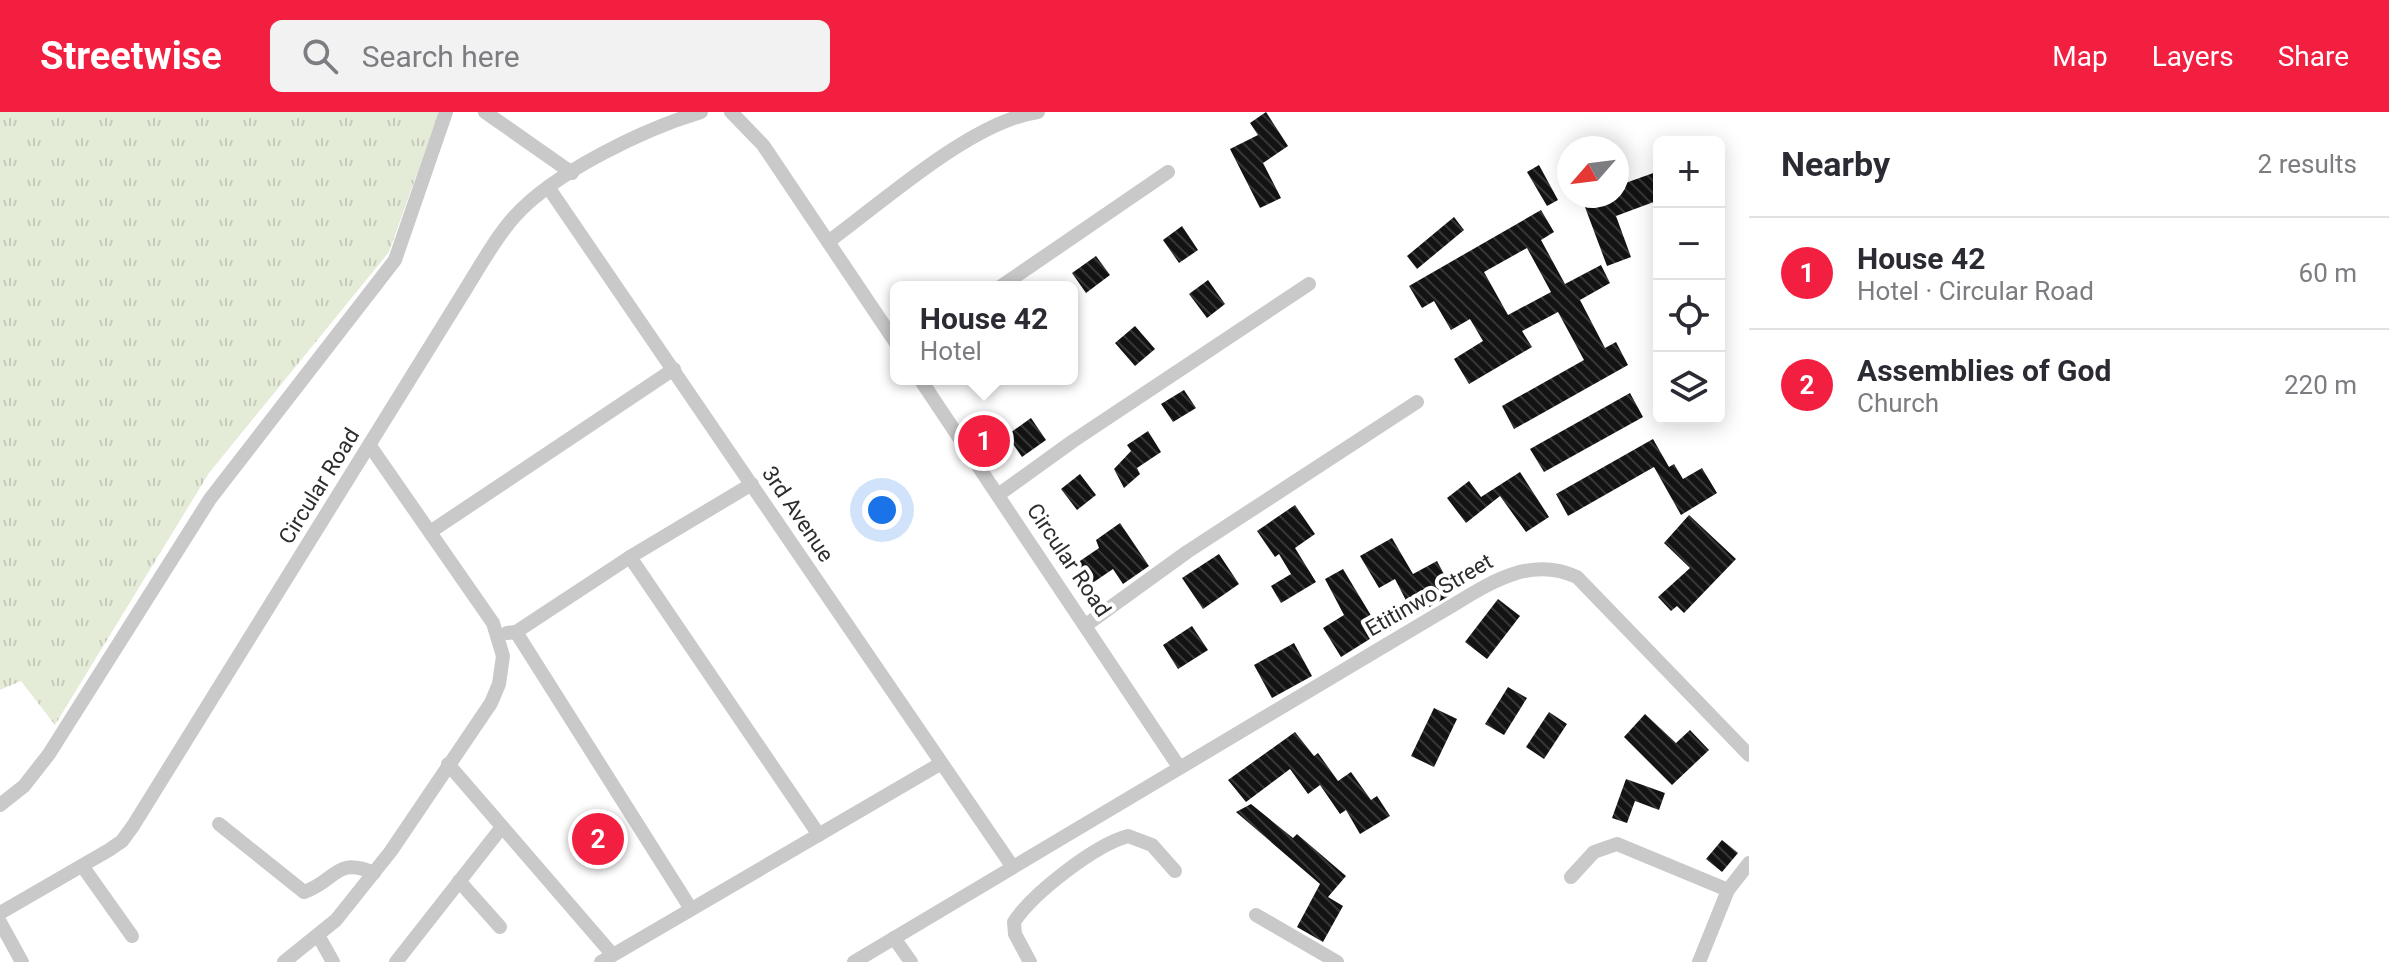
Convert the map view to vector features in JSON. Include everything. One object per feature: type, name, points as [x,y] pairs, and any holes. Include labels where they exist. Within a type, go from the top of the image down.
[{"type":"street","points":[[0,805],[24,786],[49,754],[226,476],[395,260],[446,112]]},
{"type":"street","points":[[485,112],[572,173]]},
{"type":"street","name":"Circular Road","points":[[0,913],[83,867],[122,841],[495,241],[516,215],[548,187],[572,173],[642,136],[701,112]]},
{"type":"street","points":[[731,112],[763,145],[890,334]]},
{"type":"street","points":[[828,242],[967,141],[1000,123],[1038,112]]},
{"type":"street","points":[[1009,281],[1168,172]]},
{"type":"street","name":"3rd Avenue","points":[[548,187],[1012,866]]},
{"type":"street","points":[[998,495],[1073,441],[1309,284]]},
{"type":"street","points":[[430,532],[674,369]]},
{"type":"street","name":"Circular Road","points":[[924,385],[1179,767]]},
{"type":"street","points":[[1086,625],[1187,552],[1417,402]]},
{"type":"street","points":[[284,962],[319,937],[374,873],[491,703],[499,684],[503,656],[499,634],[370,446]]},
{"type":"street","points":[[499,634],[516,632],[630,557],[752,484]]},
{"type":"street","points":[[630,557],[819,835]]},
{"type":"street","name":"Etitinwo Street","points":[[854,962],[1512,572],[1544,567],[1577,577],[1749,755]]},
{"type":"street","points":[[516,632],[691,909]]},
{"type":"street","points":[[448,764],[607,958],[940,764]]},
{"type":"street","points":[[219,824],[304,892],[344,866],[356,865],[374,873]]},
{"type":"street","points":[[396,962],[502,827]]},
{"type":"street","points":[[1030,962],[1015,934],[1014,922],[1046,889],[1094,852],[1128,836],[1152,845],[1175,871]]},
{"type":"street","points":[[1571,877],[1594,852],[1617,844],[1728,890]]},
{"type":"street","points":[[1699,962],[1728,890],[1749,863]]},
{"type":"street","points":[[83,867],[132,936]]},
{"type":"street","points":[[459,881],[500,927]]},
{"type":"street","points":[[1256,915],[1337,962]]},
{"type":"street","points":[[0,922],[22,962]]},
{"type":"street","points":[[319,937],[333,962]]},
{"type":"street","points":[[894,938],[911,962]]},
{"type":"green space","points":[[0,112],[439,112],[389,252],[209,473],[55,725],[21,681],[0,690]]},
{"type":"building","points":[[1266,112],[1288,146],[1263,163],[1281,198],[1260,208],[1230,149],[1258,135],[1250,123]]},
{"type":"building","points":[[1539,165],[1557,201],[1547,206],[1527,172]]},
{"type":"building","points":[[1653,173],[1653,202],[1616,216],[1631,257],[1607,266],[1585,208],[1629,208],[1629,182]]},
{"type":"building","points":[[1541,210],[1554,232],[1541,240],[1565,284],[1601,265],[1610,283],[1580,300],[1605,348],[1616,342],[1628,365],[1514,429],[1502,406],[1584,360],[1558,312],[1522,331],[1532,347],[1469,384],[1454,359],[1483,341],[1470,319],[1451,330],[1434,301],[1422,308],[1409,286]],"holes":[[[1527,248],[1551,292],[1508,315],[1484,272]]]},
{"type":"building","points":[[1454,217],[1464,230],[1417,269],[1407,256]]},
{"type":"building","points":[[1182,226],[1198,250],[1179,263],[1163,240]]},
{"type":"building","points":[[1096,256],[1110,275],[1086,293],[1072,273]]},
{"type":"building","points":[[1208,280],[1225,304],[1207,318],[1189,294]]},
{"type":"building","points":[[1135,326],[1155,349],[1135,366],[1115,343]]},
{"type":"building","points":[[1184,390],[1196,408],[1173,422],[1161,404]]},
{"type":"building","points":[[1630,393],[1643,417],[1544,472],[1530,449]]},
{"type":"building","points":[[1031,418],[1046,440],[1022,457],[1007,435]]},
{"type":"building","points":[[1148,431],[1161,452],[1137,468],[1140,474],[1124,488],[1114,469],[1131,451],[1127,445]]},
{"type":"building","points":[[1653,439],[1669,467],[1674,464],[1683,479],[1702,468],[1717,493],[1681,515],[1654,467],[1568,516],[1556,494]]},
{"type":"building","points":[[1520,472],[1549,517],[1526,532],[1500,496],[1466,523],[1447,498],[1469,481],[1481,497]]},
{"type":"building","points":[[1080,474],[1096,495],[1077,510],[1061,489]]},
{"type":"building","points":[[1295,505],[1315,534],[1295,548],[1316,582],[1281,603],[1271,586],[1291,574],[1279,554],[1275,557],[1257,531]]},
{"type":"building","points":[[1689,515],[1736,559],[1684,613],[1677,606],[1671,611],[1658,597],[1690,568],[1664,543]]},
{"type":"building","points":[[1120,523],[1149,566],[1123,584],[1113,569],[1091,584],[1077,563],[1099,548],[1096,540]]},
{"type":"building","points":[[1392,538],[1413,574],[1437,561],[1454,593],[1414,616],[1395,579],[1379,588],[1360,556]]},
{"type":"building","points":[[1219,554],[1239,584],[1203,609],[1182,578]]},
{"type":"building","points":[[1343,569],[1381,632],[1341,657],[1323,628],[1344,615],[1325,579]]},
{"type":"building","points":[[1498,599],[1520,616],[1487,659],[1465,642]]},
{"type":"building","points":[[1192,626],[1208,650],[1178,669],[1163,645]]},
{"type":"building","points":[[1294,643],[1312,676],[1272,698],[1254,665]]},
{"type":"building","points":[[1508,687],[1527,698],[1504,735],[1485,724]]},
{"type":"building","points":[[1434,708],[1457,719],[1434,767],[1411,756]]},
{"type":"building","points":[[1549,712],[1567,724],[1544,759],[1526,747]]},
{"type":"building","points":[[1645,714],[1676,743],[1690,730],[1709,750],[1672,785],[1624,737]]},
{"type":"building","points":[[1295,732],[1314,756],[1318,753],[1338,781],[1351,772],[1371,800],[1377,796],[1390,816],[1360,834],[1346,810],[1340,814],[1320,785],[1308,794],[1290,769],[1246,802],[1228,780]]},
{"type":"building","points":[[1626,779],[1665,793],[1659,810],[1635,801],[1627,823],[1612,818]]},
{"type":"building","points":[[1251,804],[1293,838],[1297,834],[1346,876],[1328,897],[1343,906],[1323,942],[1297,927],[1320,884],[1236,812]]},
{"type":"building","points":[[607,819],[620,838],[589,858],[577,839]]},
{"type":"building","points":[[1722,840],[1738,853],[1722,872],[1706,859]]},
{"type":"place","name":"House 42","points":[[984,441]]},
{"type":"place","name":"Assemblies of God","points":[[598,839]]}]
